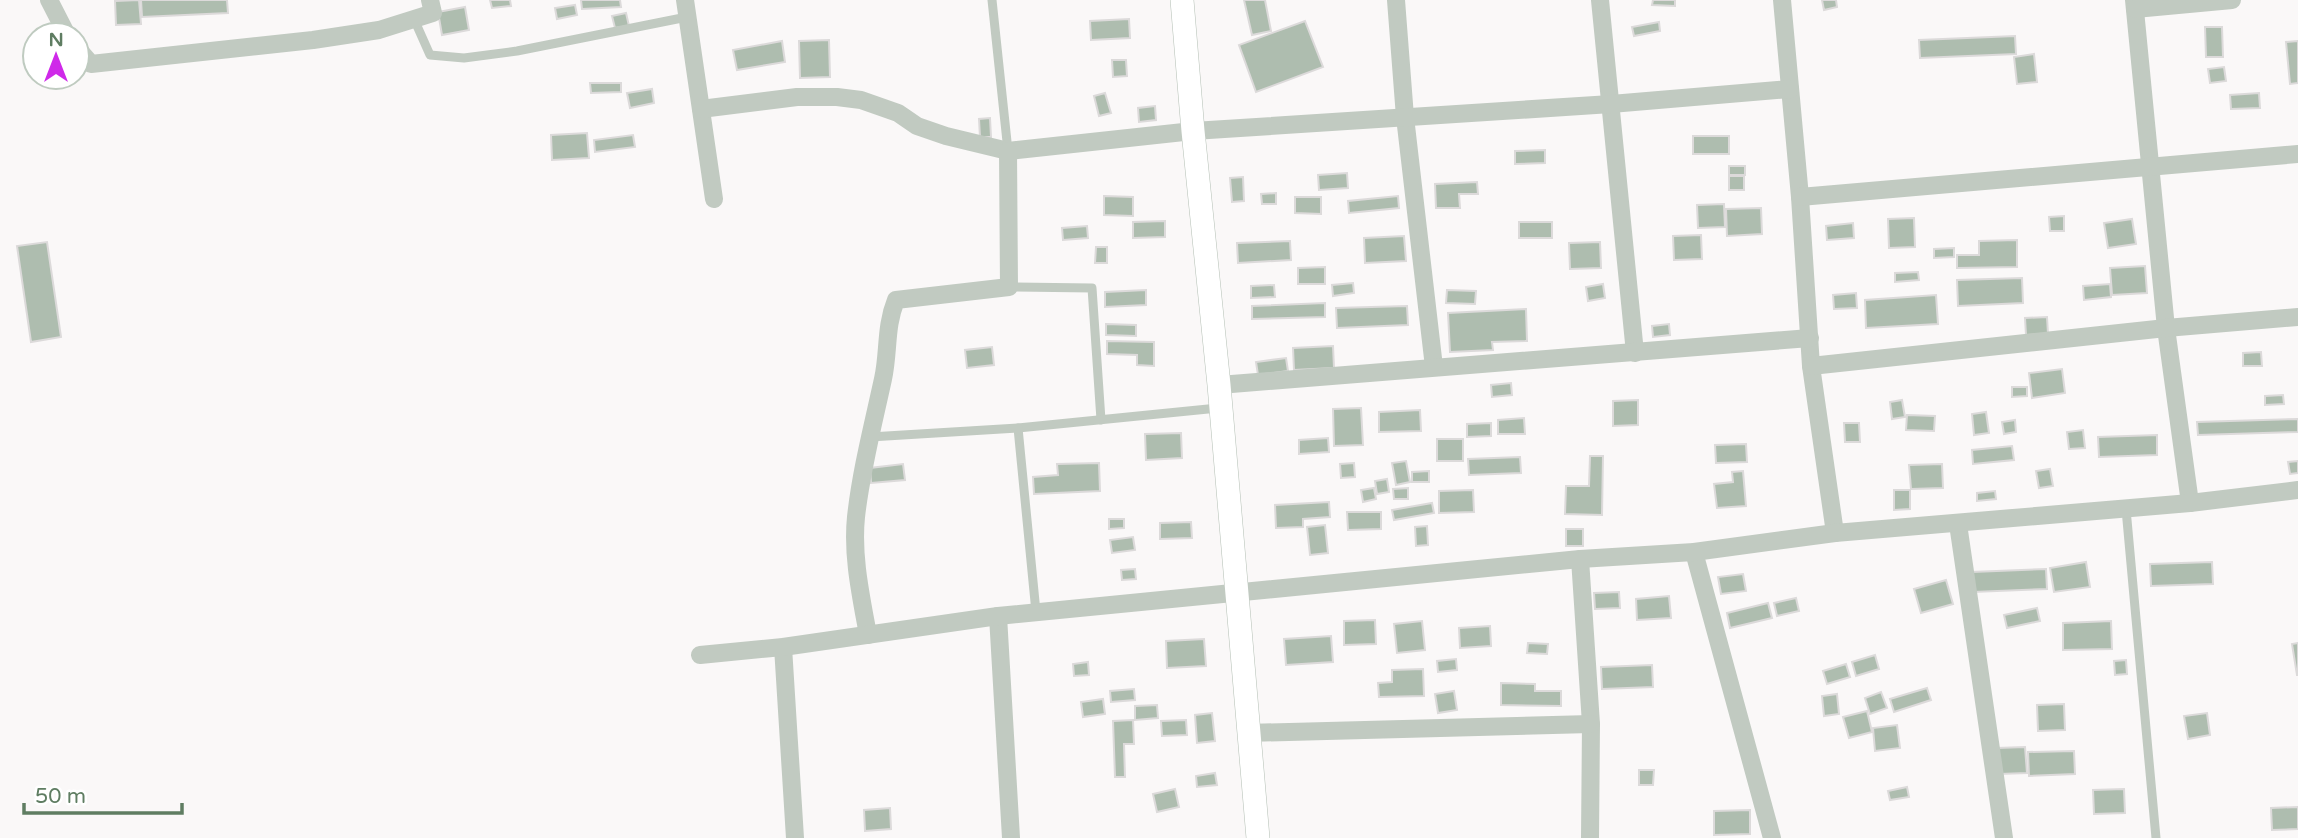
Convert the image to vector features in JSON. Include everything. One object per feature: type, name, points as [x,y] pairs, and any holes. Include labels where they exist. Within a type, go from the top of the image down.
[{"type":"street","points":[[49,0],[59,21]]},
{"type":"street","points":[[91,64],[313,40],[379,30],[433,13],[430,0]]},
{"type":"street","points":[[1182,0],[1238,593],[1258,838]]},
{"type":"street","points":[[1396,0],[1405,117],[1434,367]]},
{"type":"street","points":[[1600,0],[1635,353]]},
{"type":"street","points":[[1782,0],[1800,197],[1811,366],[1835,533]]},
{"type":"street","points":[[2190,503],[2166,328],[2134,4],[2232,0]]},
{"type":"street","points":[[686,9],[714,199]]},
{"type":"street","points":[[701,109],[797,97],[861,100],[898,113],[917,126],[946,136],[1008,150],[1193,131],[1611,104],[1790,89]]},
{"type":"street","points":[[868,635],[857,575],[856,519],[884,376],[889,318],[895,300],[1009,287],[1008,150]]},
{"type":"street","points":[[1800,197],[2298,154]]},
{"type":"street","points":[[1811,366],[2166,328],[2298,317]]},
{"type":"street","points":[[1220,397],[1434,367],[1810,338]]},
{"type":"street","points":[[700,655],[783,647],[1036,612],[1580,559],[1694,552],[1835,533],[2126,509],[2298,490]]},
{"type":"street","points":[[1958,524],[2004,838]]},
{"type":"street","points":[[1694,552],[1772,838]]},
{"type":"street","points":[[1580,559],[1591,724],[1590,838]]},
{"type":"street","points":[[998,616],[1012,838]]},
{"type":"street","points":[[783,647],[795,838]]},
{"type":"street","points":[[1248,733],[1591,724]]},
{"type":"lane","points":[[992,0],[1008,150]]},
{"type":"lane","points":[[414,19],[430,55],[464,58],[517,51],[686,9]]},
{"type":"lane","points":[[1009,287],[1092,288],[1101,420]]},
{"type":"lane","points":[[870,437],[1101,420],[1220,397]]},
{"type":"lane","points":[[1018,428],[1036,612]]},
{"type":"lane","points":[[2126,509],[2156,838]]},
{"type":"building","points":[[139,0],[141,24],[116,25],[115,1]]},
{"type":"building","points":[[141,0],[227,0],[228,13],[142,17]]},
{"type":"building","points":[[490,0],[510,0],[511,6],[492,8]]},
{"type":"building","points":[[581,0],[620,0],[621,7],[582,9]]},
{"type":"building","points":[[1244,0],[1265,0],[1271,31],[1252,35]]},
{"type":"building","points":[[1653,0],[1675,0],[1675,6],[1652,5]]},
{"type":"building","points":[[1822,0],[1836,0],[1837,7],[1824,10]]},
{"type":"building","points":[[575,5],[577,15],[557,19],[555,8]]},
{"type":"building","points":[[465,7],[469,30],[442,35],[438,12]]},
{"type":"building","points":[[626,13],[629,26],[615,28],[612,16]]},
{"type":"building","points":[[1129,19],[1130,38],[1091,40],[1090,21]]},
{"type":"building","points":[[1305,21],[1323,67],[1256,92],[1239,45]]},
{"type":"building","points":[[1659,22],[1660,31],[1634,36],[1632,27]]},
{"type":"building","points":[[2205,27],[2222,27],[2223,57],[2206,57]]},
{"type":"building","points":[[2015,36],[2016,54],[1920,58],[1919,40]]},
{"type":"building","points":[[829,40],[830,77],[800,78],[799,41]]},
{"type":"building","points":[[782,41],[785,62],[737,70],[733,50]]},
{"type":"building","points":[[2298,41],[2298,83],[2290,84],[2286,42]]},
{"type":"building","points":[[2034,54],[2037,82],[2017,84],[2014,57]]},
{"type":"building","points":[[1112,60],[1126,60],[1127,76],[1113,77]]},
{"type":"building","points":[[2224,67],[2226,81],[2210,83],[2208,69]]},
{"type":"building","points":[[590,83],[621,83],[621,92],[591,93]]},
{"type":"building","points":[[652,89],[654,103],[630,108],[627,93]]},
{"type":"building","points":[[1105,93],[1111,113],[1099,116],[1094,96]]},
{"type":"building","points":[[2259,93],[2260,108],[2231,109],[2230,95]]},
{"type":"building","points":[[1155,106],[1156,120],[1139,122],[1138,108]]},
{"type":"building","points":[[990,118],[991,137],[980,137],[979,119]]},
{"type":"building","points":[[587,133],[589,158],[552,160],[551,135]]},
{"type":"building","points":[[633,135],[635,147],[595,152],[594,140]]},
{"type":"building","points":[[1693,136],[1729,136],[1729,154],[1693,154]]},
{"type":"building","points":[[1545,150],[1545,163],[1515,164],[1515,151]]},
{"type":"building","points":[[1729,166],[1745,166],[1745,175],[1729,175]]},
{"type":"building","points":[[1347,173],[1348,188],[1319,190],[1318,175]]},
{"type":"building","points":[[1729,176],[1744,176],[1744,190],[1729,190]]},
{"type":"building","points":[[1243,177],[1244,201],[1232,202],[1230,178]]},
{"type":"building","points":[[1477,182],[1478,194],[1459,194],[1460,208],[1436,208],[1435,184]]},
{"type":"building","points":[[1276,193],[1276,204],[1262,204],[1261,194]]},
{"type":"building","points":[[1104,196],[1133,197],[1133,216],[1104,215]]},
{"type":"building","points":[[1398,196],[1399,208],[1349,213],[1348,201]]},
{"type":"building","points":[[1295,197],[1321,197],[1321,214],[1295,213]]},
{"type":"building","points":[[1724,204],[1725,227],[1698,228],[1697,205]]},
{"type":"building","points":[[1761,208],[1762,234],[1727,236],[1726,209]]},
{"type":"building","points":[[2064,216],[2064,231],[2050,231],[2049,217]]},
{"type":"building","points":[[1914,218],[1915,247],[1889,248],[1888,219]]},
{"type":"building","points":[[2132,219],[2136,244],[2108,248],[2104,223]]},
{"type":"building","points":[[1165,221],[1165,237],[1133,238],[1133,222]]},
{"type":"building","points":[[1519,222],[1552,222],[1552,238],[1519,238]]},
{"type":"building","points":[[1853,223],[1854,238],[1827,240],[1826,226]]},
{"type":"building","points":[[1087,226],[1088,238],[1063,240],[1062,228]]},
{"type":"building","points":[[1701,235],[1702,259],[1674,260],[1673,236]]},
{"type":"building","points":[[1404,236],[1406,261],[1365,263],[1364,238]]},
{"type":"building","points":[[2017,240],[2017,267],[1957,268],[1957,255],[1979,255],[1979,241]]},
{"type":"building","points":[[1290,241],[1291,260],[1238,263],[1237,243]]},
{"type":"building","points":[[47,242],[61,337],[31,342],[17,246]]},
{"type":"building","points":[[1600,242],[1601,268],[1570,269],[1569,243]]},
{"type":"building","points":[[1096,247],[1107,247],[1107,263],[1095,263]]},
{"type":"building","points":[[1954,248],[1954,257],[1934,258],[1934,249]]},
{"type":"building","points":[[2145,266],[2147,293],[2112,295],[2110,268]]},
{"type":"building","points":[[1325,267],[1325,284],[1298,284],[1298,268]]},
{"type":"building","points":[[1918,272],[1919,280],[1895,282],[1895,273]]},
{"type":"building","points":[[2022,278],[2023,303],[1958,306],[1957,280]]},
{"type":"building","points":[[1353,283],[1354,293],[1333,296],[1332,285]]},
{"type":"building","points":[[1603,284],[1605,298],[1588,301],[1586,287]]},
{"type":"building","points":[[2110,284],[2111,297],[2084,300],[2083,286]]},
{"type":"building","points":[[1274,285],[1275,297],[1251,298],[1251,286]]},
{"type":"building","points":[[1146,290],[1146,305],[1105,307],[1105,292]]},
{"type":"building","points":[[1447,290],[1476,291],[1475,304],[1446,303]]},
{"type":"building","points":[[1856,293],[1857,308],[1834,309],[1833,295]]},
{"type":"building","points":[[1936,295],[1938,324],[1866,328],[1865,300]]},
{"type":"building","points":[[1325,303],[1325,317],[1252,319],[1252,306]]},
{"type":"building","points":[[1407,306],[1408,325],[1337,328],[1336,308]]},
{"type":"building","points":[[1526,309],[1527,341],[1492,342],[1493,350],[1450,352],[1448,313]]},
{"type":"building","points":[[2047,317],[2048,334],[2026,335],[2025,318]]},
{"type":"building","points":[[1106,324],[1136,325],[1136,336],[1106,335]]},
{"type":"building","points":[[1669,324],[1670,335],[1653,337],[1652,326]]},
{"type":"building","points":[[1107,341],[1154,342],[1154,366],[1137,365],[1137,355],[1107,354]]},
{"type":"building","points":[[1333,346],[1334,368],[1294,370],[1293,348]]},
{"type":"building","points":[[992,347],[994,365],[967,368],[965,350]]},
{"type":"building","points":[[2261,352],[2262,366],[2243,366],[2243,353]]},
{"type":"building","points":[[1286,358],[1288,371],[1258,375],[1256,362]]},
{"type":"building","points":[[2062,369],[2065,393],[2032,398],[2029,373]]},
{"type":"building","points":[[1511,383],[1512,395],[1492,397],[1491,385]]},
{"type":"building","points":[[2012,387],[2027,387],[2027,396],[2012,397]]},
{"type":"building","points":[[2283,395],[2284,404],[2265,405],[2265,396]]},
{"type":"building","points":[[1638,400],[1638,425],[1613,426],[1613,401]]},
{"type":"building","points":[[1902,400],[1905,417],[1892,419],[1890,402]]},
{"type":"building","points":[[1361,408],[1363,445],[1334,446],[1333,409]]},
{"type":"building","points":[[1420,410],[1421,431],[1379,432],[1379,412]]},
{"type":"building","points":[[1986,412],[1989,433],[1974,435],[1972,414]]},
{"type":"building","points":[[1907,415],[1935,416],[1934,431],[1906,430]]},
{"type":"building","points":[[1524,418],[1525,434],[1498,434],[1498,420]]},
{"type":"building","points":[[2298,419],[2298,432],[2198,435],[2197,422]]},
{"type":"building","points":[[2015,420],[2016,432],[2004,434],[2002,422]]},
{"type":"building","points":[[1491,423],[1491,436],[1467,437],[1467,424]]},
{"type":"building","points":[[1844,423],[1859,423],[1860,442],[1845,442]]},
{"type":"building","points":[[2083,430],[2085,448],[2069,449],[2067,432]]},
{"type":"building","points":[[1181,433],[1182,458],[1146,460],[1145,434]]},
{"type":"building","points":[[2157,435],[2157,455],[2099,457],[2098,437]]},
{"type":"building","points":[[1328,438],[1329,452],[1299,454],[1299,440]]},
{"type":"building","points":[[1437,439],[1463,439],[1463,461],[1437,461]]},
{"type":"building","points":[[1746,444],[1747,462],[1716,463],[1715,445]]},
{"type":"building","points":[[2012,446],[2014,460],[1973,464],[1972,450]]},
{"type":"building","points":[[1590,456],[1603,456],[1602,515],[1565,514],[1566,486],[1589,486]]},
{"type":"building","points":[[1520,457],[1521,473],[1469,475],[1468,459]]},
{"type":"building","points":[[1406,461],[1410,482],[1396,485],[1392,463]]},
{"type":"building","points":[[2298,461],[2298,473],[2290,474],[2288,462]]},
{"type":"building","points":[[1099,463],[1100,491],[1034,494],[1033,477],[1058,475],[1057,464]]},
{"type":"building","points":[[1354,463],[1355,477],[1341,478],[1340,464]]},
{"type":"building","points":[[903,464],[905,480],[871,483],[870,468]]},
{"type":"building","points":[[1942,464],[1943,488],[1911,489],[1909,465]]},
{"type":"building","points":[[2050,469],[2053,486],[2039,488],[2036,471]]},
{"type":"building","points":[[1429,471],[1429,482],[1412,482],[1412,472]]},
{"type":"building","points":[[1743,471],[1746,506],[1717,508],[1714,484],[1733,482],[1732,472]]},
{"type":"building","points":[[1387,479],[1389,492],[1377,494],[1375,481]]},
{"type":"building","points":[[1374,488],[1376,499],[1363,502],[1361,490]]},
{"type":"building","points":[[1408,488],[1408,499],[1394,499],[1393,489]]},
{"type":"building","points":[[1473,490],[1474,512],[1439,513],[1439,491]]},
{"type":"building","points":[[1894,490],[1910,490],[1910,509],[1894,510]]},
{"type":"building","points":[[1995,491],[1996,499],[1977,501],[1977,493]]},
{"type":"building","points":[[1329,502],[1330,517],[1303,519],[1303,527],[1276,528],[1275,505]]},
{"type":"building","points":[[1432,503],[1434,513],[1394,520],[1392,510]]},
{"type":"building","points":[[1347,512],[1381,512],[1381,529],[1348,530]]},
{"type":"building","points":[[1109,519],[1124,519],[1124,528],[1109,529]]},
{"type":"building","points":[[1191,522],[1192,538],[1160,539],[1160,523]]},
{"type":"building","points":[[1325,525],[1328,553],[1310,555],[1307,527]]},
{"type":"building","points":[[1427,526],[1428,545],[1416,546],[1415,527]]},
{"type":"building","points":[[1566,529],[1583,529],[1583,546],[1566,546]]},
{"type":"building","points":[[1133,537],[1135,550],[1112,553],[1110,540]]},
{"type":"building","points":[[2086,562],[2090,587],[2054,592],[2050,568]]},
{"type":"building","points":[[2212,562],[2213,584],[2151,586],[2150,564]]},
{"type":"building","points":[[1135,569],[1136,579],[1122,580],[1121,570]]},
{"type":"building","points":[[2046,569],[2047,589],[1973,592],[1972,572]]},
{"type":"building","points":[[1743,574],[1746,591],[1721,594],[1718,577]]},
{"type":"building","points":[[1946,580],[1953,604],[1921,613],[1914,589]]},
{"type":"building","points":[[1619,592],[1620,608],[1595,609],[1594,593]]},
{"type":"building","points":[[1669,596],[1671,618],[1637,620],[1636,599]]},
{"type":"building","points":[[1796,598],[1799,611],[1777,616],[1774,603]]},
{"type":"building","points":[[1768,603],[1772,618],[1730,628],[1727,613]]},
{"type":"building","points":[[2037,608],[2040,621],[2007,628],[2004,615]]},
{"type":"building","points":[[1375,620],[1376,644],[1344,645],[1344,621]]},
{"type":"building","points":[[1422,621],[1425,650],[1397,653],[1394,624]]},
{"type":"building","points":[[2111,621],[2112,649],[2063,650],[2063,623]]},
{"type":"building","points":[[1490,626],[1491,646],[1460,648],[1459,628]]},
{"type":"building","points":[[1331,636],[1333,662],[1286,665],[1284,639]]},
{"type":"building","points":[[1204,639],[1206,666],[1167,668],[1166,641]]},
{"type":"building","points":[[1528,643],[1548,644],[1547,654],[1527,653]]},
{"type":"building","points":[[2298,643],[2298,675],[2297,675],[2292,644]]},
{"type":"building","points":[[1875,655],[1879,669],[1856,676],[1852,662]]},
{"type":"building","points":[[1456,659],[1457,670],[1438,672],[1437,661]]},
{"type":"building","points":[[2126,660],[2127,674],[2115,675],[2114,661]]},
{"type":"building","points":[[1088,662],[1089,675],[1074,676],[1073,664]]},
{"type":"building","points":[[1846,664],[1850,677],[1827,684],[1823,671]]},
{"type":"building","points":[[1652,665],[1653,687],[1602,689],[1601,667]]},
{"type":"building","points":[[1423,669],[1424,696],[1379,697],[1378,683],[1392,682],[1392,670]]},
{"type":"building","points":[[1501,683],[1535,684],[1535,691],[1561,691],[1561,706],[1501,705]]},
{"type":"building","points":[[1927,688],[1931,700],[1894,712],[1890,699]]},
{"type":"building","points":[[1134,689],[1135,700],[1111,702],[1110,691]]},
{"type":"building","points":[[1454,691],[1457,710],[1438,713],[1435,694]]},
{"type":"building","points":[[1881,692],[1887,708],[1870,714],[1865,698]]},
{"type":"building","points":[[1837,694],[1839,714],[1824,716],[1822,696]]},
{"type":"building","points":[[1103,699],[1105,714],[1083,717],[1081,702]]},
{"type":"building","points":[[2064,704],[2065,730],[2038,731],[2037,705]]},
{"type":"building","points":[[1157,705],[1158,718],[1135,720],[1135,706]]},
{"type":"building","points":[[1867,711],[1872,732],[1849,738],[1843,717]]},
{"type":"building","points":[[1212,713],[1215,741],[1197,743],[1195,715]]},
{"type":"building","points":[[2207,713],[2210,735],[2188,739],[2184,716]]},
{"type":"building","points":[[1133,720],[1134,744],[1124,744],[1125,777],[1115,777],[1113,721]]},
{"type":"building","points":[[1186,720],[1187,735],[1162,736],[1161,721]]},
{"type":"building","points":[[1897,725],[1900,748],[1875,751],[1873,728]]},
{"type":"building","points":[[2025,747],[2027,773],[1999,774],[1997,748]]},
{"type":"building","points":[[2074,751],[2075,774],[2029,776],[2028,752]]},
{"type":"building","points":[[1639,770],[1654,770],[1653,785],[1639,785]]},
{"type":"building","points":[[1215,773],[1217,785],[1197,787],[1196,776]]},
{"type":"building","points":[[1907,787],[1909,797],[1890,800],[1888,791]]},
{"type":"building","points":[[1175,789],[1179,807],[1157,812],[1153,794]]},
{"type":"building","points":[[2124,789],[2125,813],[2094,814],[2093,790]]},
{"type":"building","points":[[2298,807],[2298,829],[2272,830],[2271,808]]},
{"type":"building","points":[[890,808],[891,829],[865,831],[864,810]]},
{"type":"building","points":[[1750,810],[1750,834],[1714,835],[1714,811]]}]
